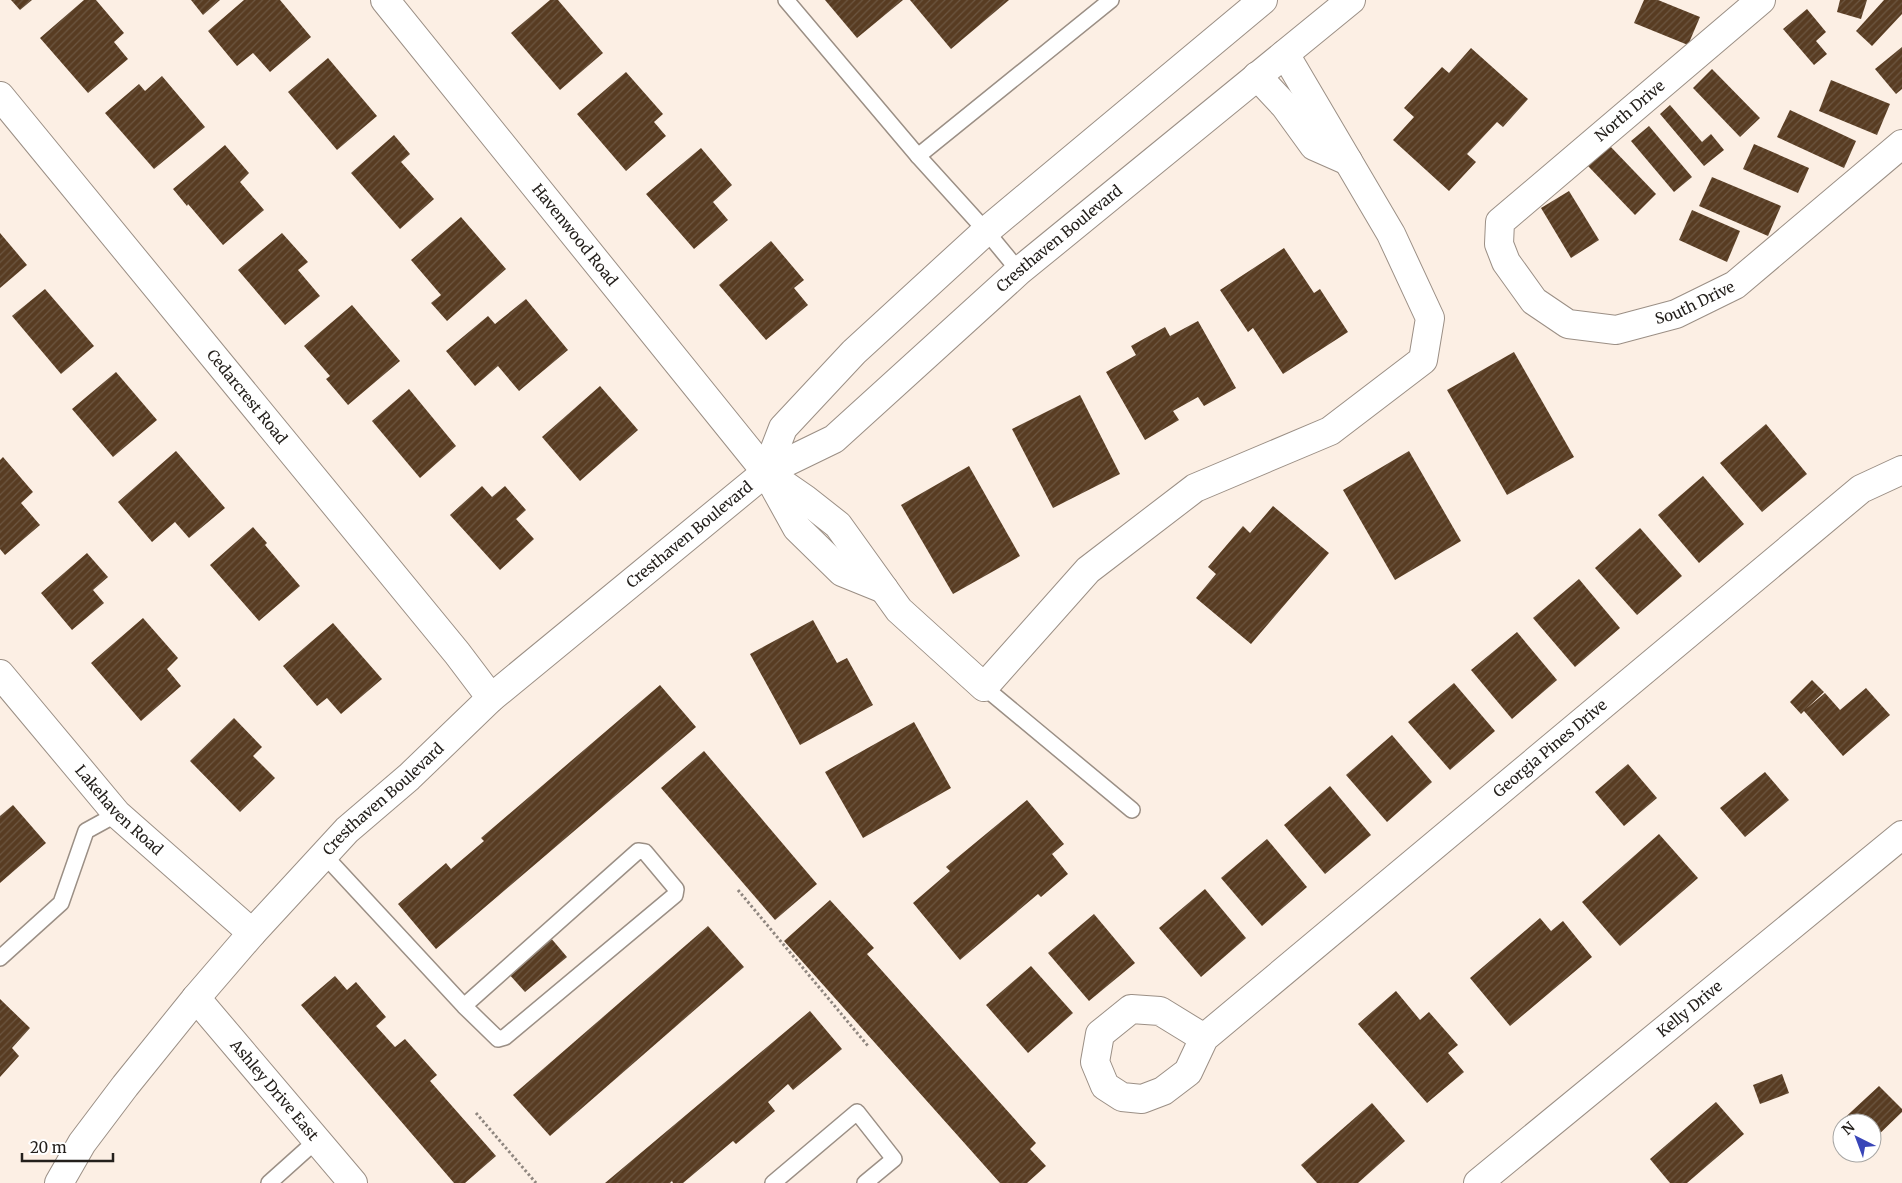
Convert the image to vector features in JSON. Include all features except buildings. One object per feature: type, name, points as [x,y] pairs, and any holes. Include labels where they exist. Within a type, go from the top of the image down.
[{"type":"street","name":"Havenwood Road","points":[[385,0],[766,472],[797,528],[842,572],[884,589],[899,610],[984,687]]},
{"type":"street","name":"Cresthaven Boulevard","points":[[766,472],[783,428],[854,352],[986,231],[1263,0]]},
{"type":"street","name":"Cresthaven Boulevard","points":[[59,1183],[87,1136],[196,998],[252,933],[347,830],[409,777],[491,698],[766,472],[834,439],[1019,271],[1351,0]]},
{"type":"street","name":"North Drive","points":[[1500,222],[1761,0]]},
{"type":"street","points":[[984,687],[1088,570],[1195,488],[1330,431],[1423,360],[1430,318],[1391,234],[1285,54]]},
{"type":"street","points":[[1257,76],[1285,106],[1314,146],[1348,161]]},
{"type":"street","name":"Cedarcrest Road","points":[[0,96],[457,653],[491,698]]},
{"type":"street","name":"South Drive","points":[[1500,222],[1499,244],[1506,262],[1534,302],[1568,324],[1616,330],[1676,314],[1735,285],[1902,144]]},
{"type":"street","name":"Georgia Pines Drive","points":[[1204,1038],[1861,489],[1902,470]]},
{"type":"street","name":"Lakehaven Road","points":[[0,674],[117,814],[252,933]]},
{"type":"street","name":"Kelly Drive","points":[[1478,1183],[1902,835]]},
{"type":"street","name":"Ashley Drive East","points":[[196,998],[353,1183]]},
{"type":"lane","points":[[786,0],[918,156],[986,231],[1019,271]]},
{"type":"lane","points":[[918,156],[1111,0]]},
{"type":"lane","points":[[984,687],[1132,810]]},
{"type":"lane","points":[[0,958],[61,903],[86,831],[117,814]]},
{"type":"lane","points":[[324,855],[464,1006],[498,1039],[505,1037],[675,895],[676,889],[645,852],[638,851],[464,1006]]},
{"type":"lane","points":[[773,1183],[857,1112],[894,1159],[865,1183]]},
{"type":"lane","points":[[269,1183],[317,1140]]},
{"type":"path","points":[[738,890],[868,1046]]},
{"type":"path","points":[[476,1113],[536,1183]]}]
